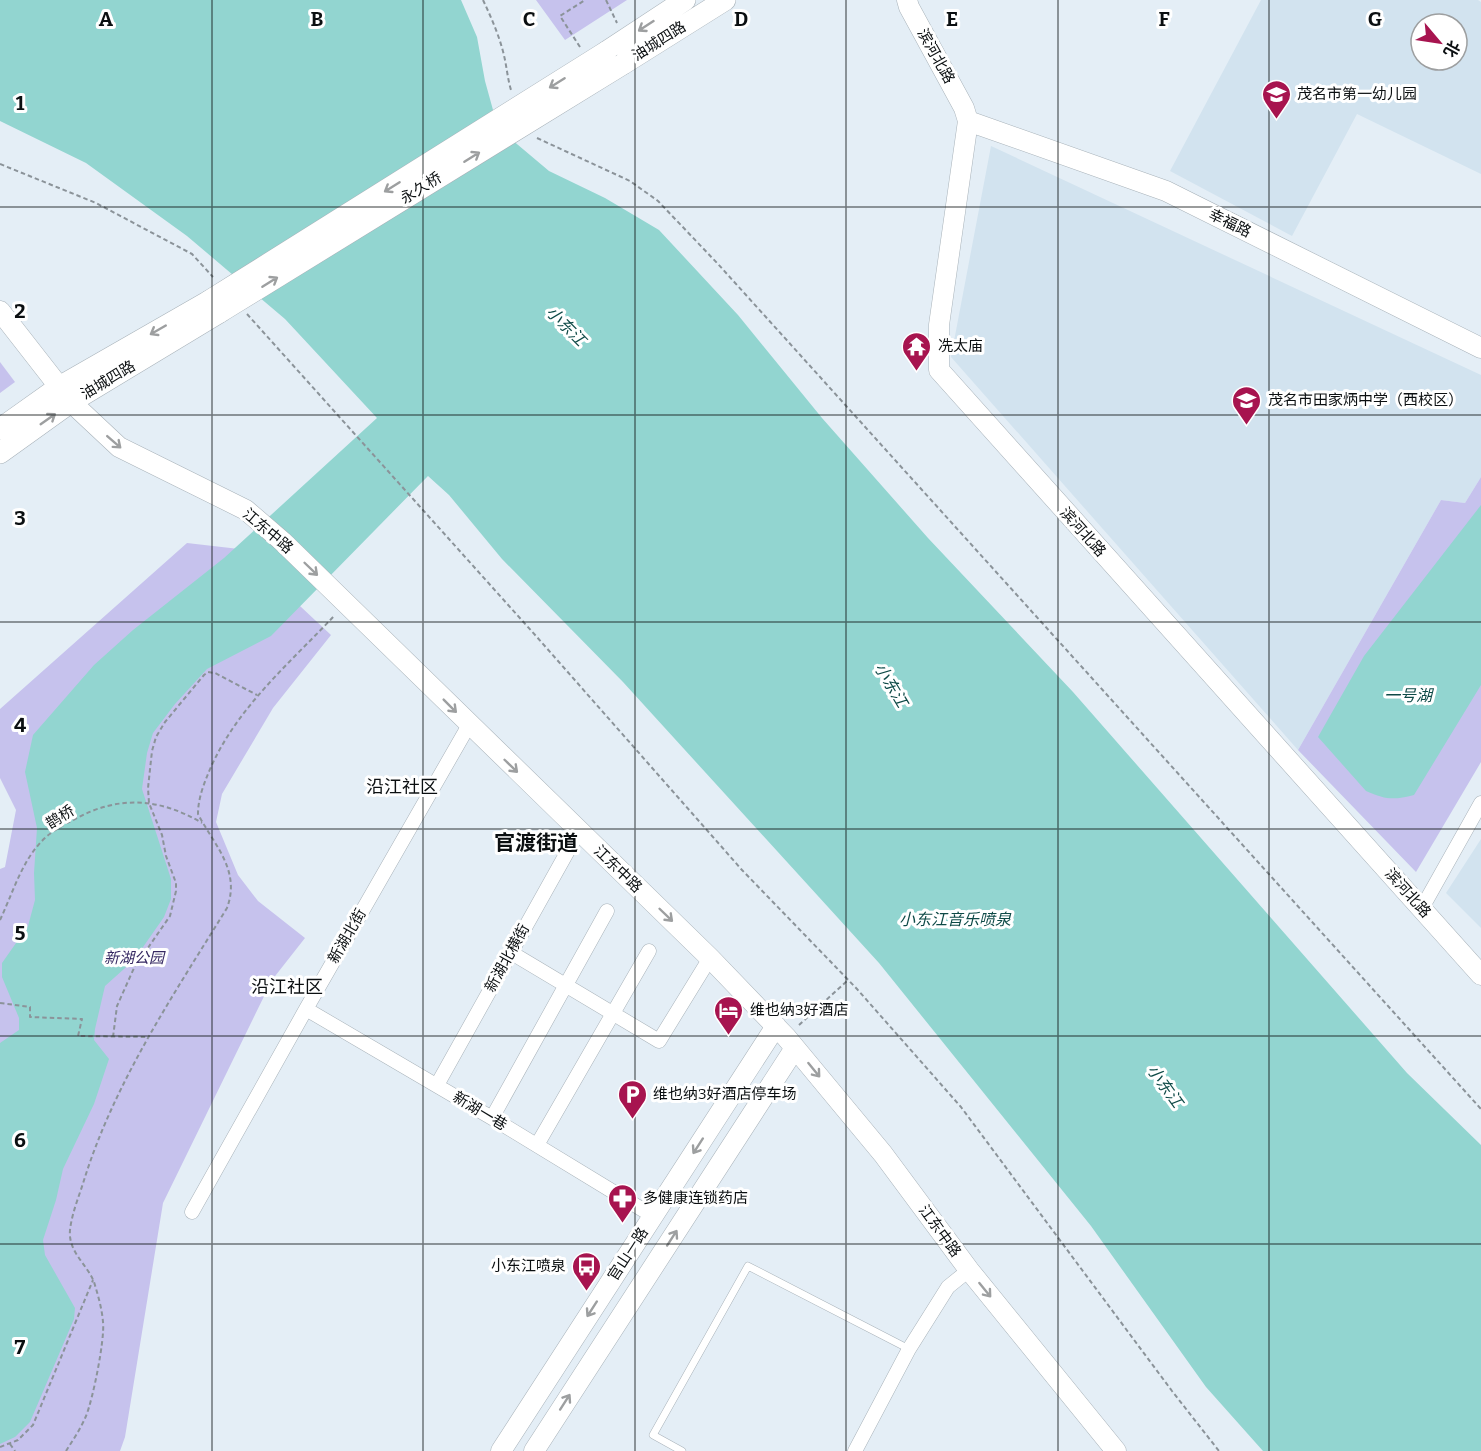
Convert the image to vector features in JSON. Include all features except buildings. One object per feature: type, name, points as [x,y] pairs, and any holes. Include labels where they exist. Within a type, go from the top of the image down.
[{"type":"main road","name":"油城四路","points":[[606,59],[627,38],[685,0]]},
{"type":"main road","name":"油城四路","points":[[606,59],[725,0]]},
{"type":"main road","name":"永久桥","points":[[215,307],[606,59]]},
{"type":"main road","name":"永久桥","points":[[215,307],[606,59]]},
{"type":"main road","name":"油城四路","points":[[0,429],[65,395],[215,307]]},
{"type":"main road","name":"油城四路","points":[[0,453],[65,395]]},
{"type":"street","name":"滨河北路","points":[[905,2],[964,108],[968,121],[939,325],[939,370],[1481,975]]},
{"type":"street","name":"幸福路","points":[[968,121],[1166,191],[1481,348]]},
{"type":"street","name":"江东中路","points":[[0,311],[65,395],[119,447],[246,510],[282,541],[710,958],[786,1037],[883,1154],[969,1270],[1116,1451]]},
{"type":"street","name":"新湖北街","points":[[192,1212],[469,725]]},
{"type":"street","points":[[1422,908],[1481,802]]},
{"type":"street","name":"新湖北横街","points":[[437,1085],[579,831]]},
{"type":"street","points":[[492,1118],[607,911]]},
{"type":"street","points":[[510,951],[659,1041],[710,958]]},
{"type":"street","points":[[537,1145],[649,951]]},
{"type":"street","name":"新湖一巷","points":[[306,1009],[437,1085],[653,1216]]},
{"type":"street","name":"官山一路","points":[[501,1451],[719,1113],[786,1037]]},
{"type":"street","name":"官山一路","points":[[534,1451],[743,1129],[786,1037]]},
{"type":"street","points":[[719,1113],[743,1129]]},
{"type":"street","points":[[855,1451],[909,1348],[948,1287],[969,1270]]},
{"type":"lane","points":[[682,1451],[653,1435],[748,1266],[909,1348]]},
{"type":"path","points":[[483,0],[493,21],[513,95]]},
{"type":"path","points":[[585,0],[561,16],[606,59]]},
{"type":"path","points":[[606,0],[612,16],[627,38]]},
{"type":"path","points":[[534,137],[630,181],[658,201],[718,264],[1481,1109]]},
{"type":"path","points":[[0,164],[96,203],[192,254],[215,279]]},
{"type":"path","points":[[245,312],[742,870],[848,980],[962,1107],[1219,1451]]},
{"type":"path","points":[[66,1451],[79,1430],[90,1405],[104,1323],[93,1280],[71,1242],[72,1221],[90,1162],[105,1124],[147,1037],[231,899],[232,886],[222,855],[198,814],[203,786],[215,757],[235,724],[258,696],[346,603]]},
{"type":"path","points":[[113,1036],[117,1006],[134,968],[170,916],[176,891],[176,883],[166,856],[162,835],[147,803],[152,751],[156,737],[165,722],[208,672],[215,673],[258,696]]},
{"type":"path","name":"鹊桥","points":[[0,920],[31,856],[41,842],[60,827],[92,810],[112,804],[147,803],[173,808],[203,824]]},
{"type":"path","points":[[786,1037],[848,980]]},
{"type":"path","points":[[0,1003],[30,1007],[30,1017],[82,1019],[78,1036],[147,1037]]},
{"type":"path","points":[[0,1447],[10,1444],[25,1434],[33,1425],[93,1280]]},
{"type":"path","points":[[10,1444],[15,1451]]},
{"type":"shaded area","name":"茂名市第一幼儿园","points":[[1261,0],[1478,0],[1481,2],[1481,174],[1357,114],[1292,236],[1170,171]]},
{"type":"shaded area","name":"茂名市田家炳中学（西校区）","points":[[991,146],[1481,375],[1481,477],[1465,503],[1441,500],[1298,750],[951,357]]},
{"type":"shaded area","points":[[1481,839],[1481,928],[1446,893]]},
{"type":"green space","points":[[536,0],[627,0],[565,40]]},
{"type":"green space","points":[[0,362],[15,382],[0,393]]},
{"type":"green space","name":"一号湖","points":[[1481,477],[1481,762],[1416,872],[1298,750],[1441,500],[1465,503]]},
{"type":"green space","name":"新湖公园","points":[[187,543],[239,549],[331,635],[273,708],[222,794],[216,822],[238,875],[258,901],[305,938],[272,980],[163,1203],[125,1437],[120,1451],[0,1451],[0,869],[5,867],[16,810],[0,778],[0,709]]},
{"type":"water","points":[[0,0],[461,0],[477,37],[485,81],[498,128],[549,171],[605,198],[659,230],[738,315],[822,418],[928,538],[1073,692],[1407,1073],[1481,1145],[1481,1451],[1263,1451],[1206,1387],[1091,1226],[879,963],[623,682],[502,559],[449,495],[428,476],[271,636],[207,669],[175,704],[153,733],[147,753],[142,789],[171,879],[171,899],[164,917],[134,960],[105,986],[94,1040],[109,1059],[94,1104],[63,1169],[43,1240],[45,1255],[75,1308],[74,1319],[30,1422],[15,1437],[0,1444],[0,1043],[19,1030],[19,1018],[2,977],[2,963],[28,926],[35,900],[37,828],[25,772],[33,735],[94,665],[133,630],[224,558],[377,418],[285,319],[187,236],[86,163],[0,121]]},
{"type":"water","name":"一号湖","points":[[1481,505],[1481,685],[1414,795],[1385,798],[1373,794],[1366,791],[1318,737],[1364,656]]},
{"type":"place","name":"茂名市第一幼儿园","points":[[1276,120]]},
{"type":"place","name":"冼太庙","points":[[917,372]]},
{"type":"place","name":"茂名市田家炳中学（西校区）","points":[[1247,426]]},
{"type":"place","name":"维也纳3好酒店","points":[[729,1036]]},
{"type":"place","name":"维也纳3好酒店停车场","points":[[632,1120]]},
{"type":"place","name":"多健康连锁药店","points":[[622,1224]]},
{"type":"place","name":"小东江喷泉","points":[[587,1292]]},
{"type":"district","name":"沿江社区","points":[[402,787]]},
{"type":"district","name":"官渡街道","points":[[536,843]]},
{"type":"district","name":"沿江社区","points":[[287,987]]},
{"type":"water label","name":"小东江","points":[[566,326]]},
{"type":"water label","name":"小东江","points":[[891,685]]},
{"type":"water label","name":"小东江音乐喷泉","points":[[955,919]]},
{"type":"water label","name":"小东江","points":[[1165,1086]]}]
